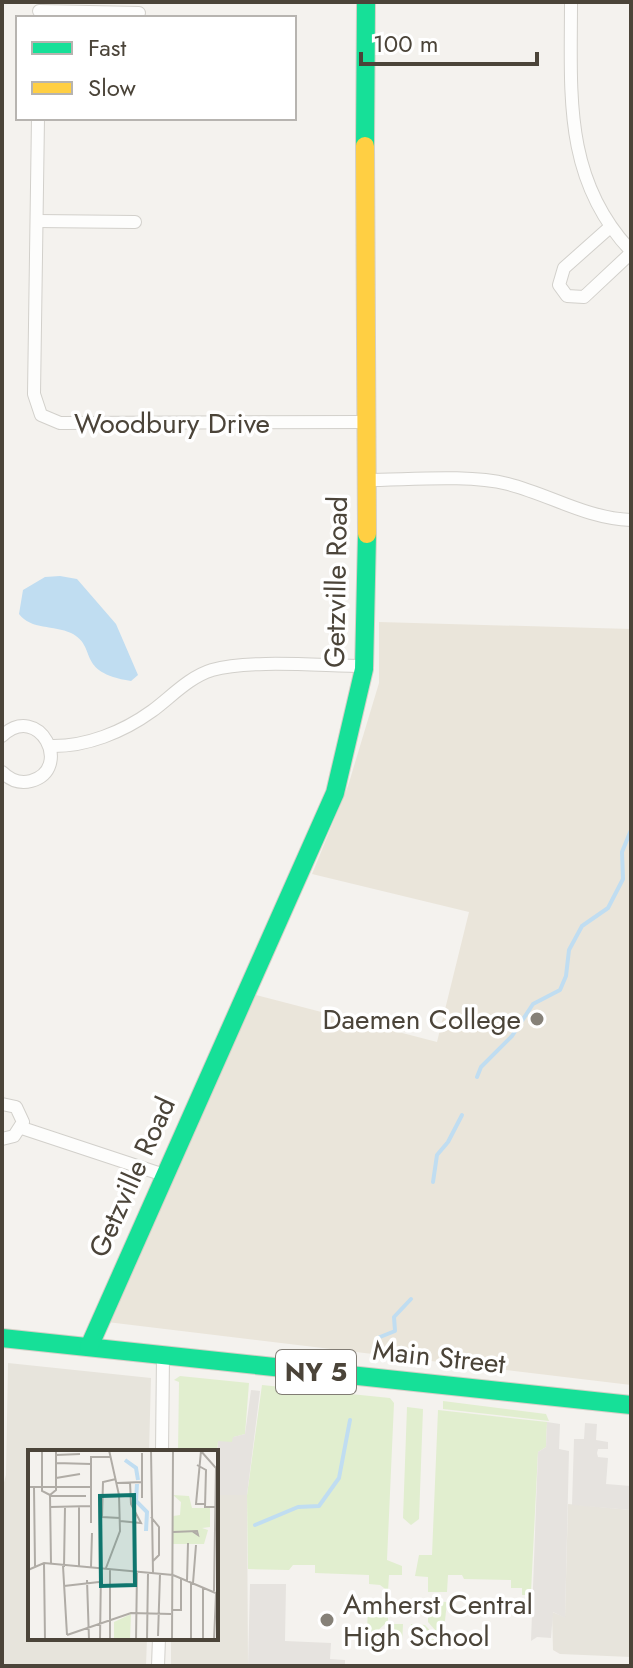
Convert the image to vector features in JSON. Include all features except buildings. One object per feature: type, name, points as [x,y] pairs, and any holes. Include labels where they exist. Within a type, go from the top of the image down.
[{"type":"street","name":"Getzville Road","points":[[89,1347],[335,793],[365,666],[368,589],[364,422],[366,2]]},
{"type":"street","points":[[571,2],[571,95],[577,151],[609,228],[631,252],[584,297],[567,296],[559,285],[564,268],[609,228]]},
{"type":"street","points":[[39,10],[139,13]]},
{"type":"street","name":"Woodbury Drive","points":[[38,120],[34,394],[36,408],[48,420],[60,423],[364,422]]},
{"type":"street","points":[[37,221],[135,222]]},
{"type":"street","points":[[366,480],[493,481],[534,492],[586,514],[631,520]]},
{"type":"street","points":[[50,746],[72,747],[132,724],[192,679],[210,670],[243,666],[365,666]]},
{"type":"street","points":[[2,736],[12,728],[31,727],[46,738],[50,746],[49,764],[38,778],[21,782],[2,772]]},
{"type":"street","points":[[2,1104],[10,1104],[20,1111],[22,1128]]},
{"type":"street","points":[[22,1128],[164,1175]]},
{"type":"street","points":[[2,1139],[14,1136],[22,1128]]},
{"type":"street","name":"Main Street","points":[[2,1338],[631,1405]]},
{"type":"street","points":[[162,1450],[163,1355]]},
{"type":"street","points":[[158,1666],[159,1640]]},
{"type":"shaded area","name":"Daemen College","points":[[379,622],[631,629],[631,1385],[107,1322],[256,995],[437,1042],[469,912],[312,874],[348,786],[379,683]]},
{"type":"shaded area","points":[[8,1363],[151,1378],[149,1450],[28,1450],[28,1640],[147,1640],[146,1666],[2,1666],[2,1490],[6,1475]]},
{"type":"shaded area","points":[[251,1390],[260,1391],[247,1495],[218,1495],[218,1441],[232,1442],[233,1437],[245,1434]]},
{"type":"shaded area","points":[[547,1422],[560,1424],[559,1449],[569,1451],[565,1618],[553,1612],[551,1638],[537,1637],[531,1641],[538,1452],[546,1447]]},
{"type":"shaded area","points":[[585,1423],[597,1424],[596,1440],[608,1442],[608,1449],[598,1449],[597,1453],[598,1457],[608,1458],[606,1484],[631,1486],[631,1510],[572,1505],[574,1439],[584,1439]]},
{"type":"shaded area","points":[[218,1495],[247,1495],[248,1666],[171,1666],[171,1640],[218,1640]]},
{"type":"shaded area","points":[[568,1504],[631,1510],[631,1657],[560,1654],[553,1650],[552,1612],[565,1617]]},
{"type":"shaded area","points":[[250,1584],[286,1584],[285,1641],[331,1643],[330,1659],[345,1660],[345,1666],[248,1666]]},
{"type":"green space","points":[[180,1376],[249,1383],[245,1434],[234,1437],[233,1442],[218,1442],[217,1450],[178,1450],[179,1382],[174,1380]]},
{"type":"green space","points":[[262,1385],[390,1398],[394,1403],[387,1560],[402,1566],[402,1575],[389,1575],[388,1591],[380,1585],[369,1584],[369,1575],[315,1573],[315,1565],[293,1565],[289,1570],[248,1569],[247,1495]]},
{"type":"green space","points":[[443,1401],[546,1414],[549,1421],[443,1409]]},
{"type":"green space","points":[[407,1407],[423,1409],[419,1519],[411,1525],[403,1518]]},
{"type":"green space","points":[[438,1410],[547,1422],[546,1447],[538,1452],[531,1592],[528,1595],[522,1595],[522,1588],[511,1588],[511,1580],[464,1579],[462,1575],[448,1575],[447,1592],[428,1592],[428,1577],[415,1576],[419,1555],[432,1555]]},
{"type":"green space","points":[[383,1598],[388,1599],[388,1621],[371,1637],[367,1633],[368,1603],[380,1602]]},
{"type":"green space","points":[[428,1601],[447,1602],[443,1639],[428,1622]]},
{"type":"green space","points":[[392,1624],[403,1624],[402,1646],[367,1645]]},
{"type":"green space","points":[[411,1624],[425,1625],[445,1647],[413,1646]]},
{"type":"water","points":[[45,577],[77,579],[116,624],[138,675],[131,681],[113,677],[94,666],[84,645],[71,633],[30,623],[19,614],[23,590]]},
{"type":"waterway","points":[[477,1077],[481,1067],[512,1036],[533,1004],[560,990],[566,976],[569,950],[582,926],[608,908],[623,879],[622,852],[631,830]]},
{"type":"waterway","points":[[433,1182],[437,1155],[448,1142],[462,1115]]},
{"type":"waterway","points":[[376,1343],[380,1337],[395,1331],[394,1317],[411,1299]]},
{"type":"waterway","points":[[255,1525],[298,1507],[319,1506],[339,1478],[350,1420]]},
{"type":"traffic: fast","points":[[365,146],[366,2]]},
{"type":"traffic: fast","points":[[89,1347],[335,793],[364,669],[367,534]]},
{"type":"traffic: fast","points":[[2,1338],[631,1405]]},
{"type":"traffic: slow","points":[[365,146],[367,534]]},
{"type":"place","name":"Daemen College","points":[[537,1019]]},
{"type":"place","name":"Amherst Central High School","points":[[327,1620]]}]
